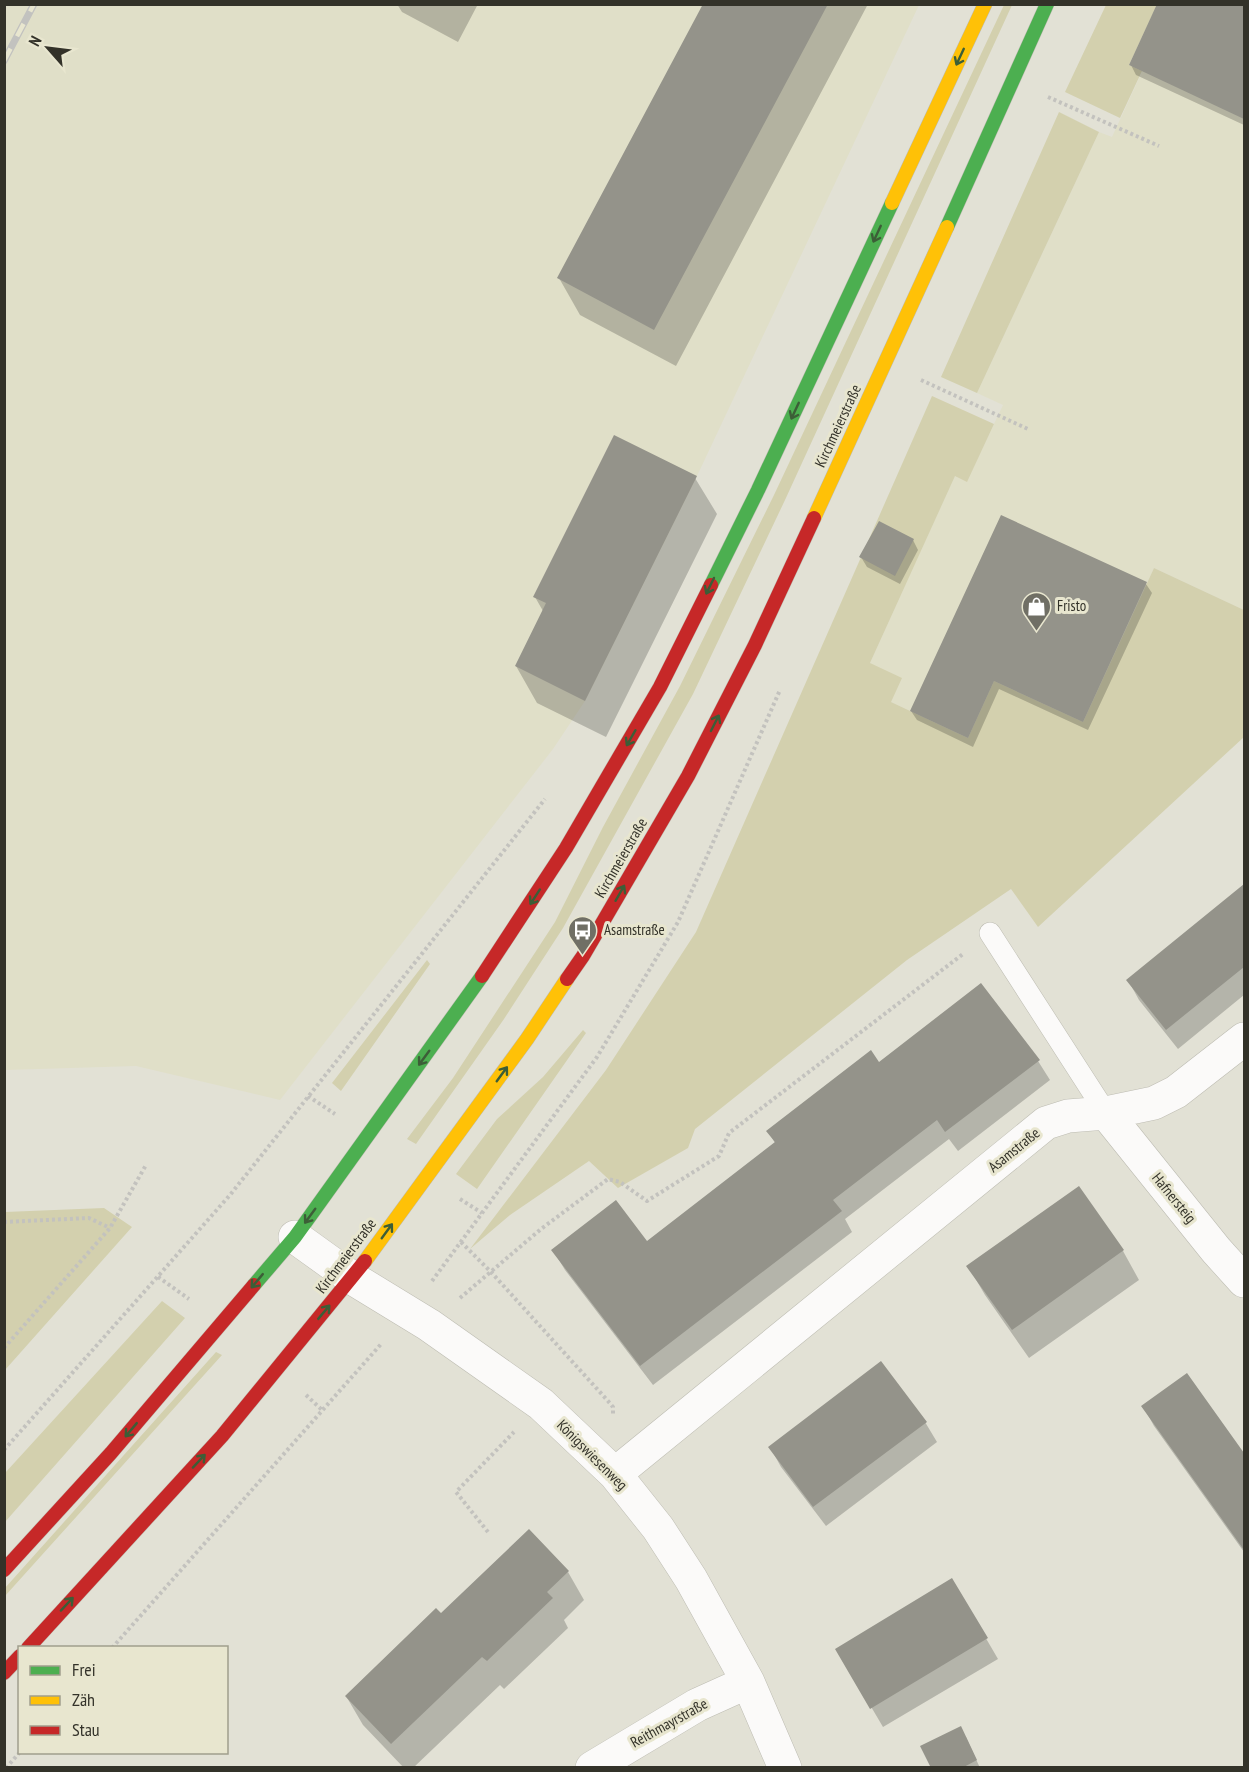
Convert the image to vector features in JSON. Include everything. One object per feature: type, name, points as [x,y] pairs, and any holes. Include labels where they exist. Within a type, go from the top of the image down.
[{"type":"main road","points":[[4,1570],[111,1453],[295,1237],[496,957],[566,848],[660,687],[747,511],[985,4]]},
{"type":"main road","name":"Kirchmeierstraße","points":[[29,1646],[222,1436],[352,1278],[527,1039],[577,965],[688,776],[755,645],[885,365],[1047,4]]},
{"type":"main road","points":[[4,1673],[18,1658]]},
{"type":"street","name":"Asamstraße","points":[[615,1474],[1046,1123],[1068,1116],[1106,1113],[1154,1102],[1176,1092],[1245,1039]]},
{"type":"street","name":"Hafnersteig","points":[[1106,1113],[1216,1250],[1245,1281]]},
{"type":"street","name":"Königswiesenweg","points":[[295,1237],[352,1278],[429,1325],[541,1404],[615,1474],[658,1528],[691,1578],[748,1682],[785,1767]]},
{"type":"street","name":"Reithmayrstraße","points":[[592,1767],[697,1706],[748,1682]]},
{"type":"lane","points":[[990,933],[1106,1113]]},
{"type":"path","points":[[1047,96],[1159,147]]},
{"type":"path","points":[[917,378],[1028,429]]},
{"type":"path","points":[[4,1450],[230,1195],[551,792]]},
{"type":"path","points":[[490,1272],[541,1229],[608,1179],[620,1182],[647,1201],[719,1156],[729,1133],[990,933]]},
{"type":"path","points":[[4,1348],[110,1228],[146,1165]]},
{"type":"path","points":[[4,1222],[89,1218],[110,1228]]},
{"type":"path","points":[[461,1242],[613,1407]]},
{"type":"path","points":[[488,1532],[456,1492],[505,1441]]},
{"type":"path","points":[[6,1767],[18,1754]]},
{"type":"shaded area","points":[[4,5],[919,5],[697,476],[585,701],[553,749],[280,1100],[136,1066],[5,1070]]},
{"type":"shaded area","points":[[1004,5],[1012,5],[785,500],[693,694],[563,928],[504,1019],[416,1144],[407,1139],[453,1078],[555,922],[603,827],[680,686],[774,495]]},
{"type":"shaded area","points":[[1106,5],[1157,5],[1129,65],[1142,71],[1120,118],[1065,92]]},
{"type":"shaded area","points":[[1157,5],[1244,5],[1244,610],[1154,568],[1083,722],[968,738],[891,702],[870,663],[955,475],[967,481],[1003,405],[977,393],[1099,132],[1112,137],[1142,72],[1129,65]]},
{"type":"shaded area","points":[[1059,112],[1099,132],[977,393],[941,377]]},
{"type":"shaded area","points":[[932,396],[994,424],[967,482],[955,476],[870,663],[902,678],[891,702],[968,738],[994,681],[1083,722],[1154,568],[1244,610],[1244,737],[1038,927],[1011,889],[907,960],[695,1129],[688,1148],[618,1188],[589,1161],[510,1215],[470,1249],[606,1070],[696,932]]},
{"type":"shaded area","points":[[427,960],[430,964],[341,1091],[332,1083]]},
{"type":"shaded area","points":[[583,1030],[586,1033],[477,1189],[456,1174],[497,1119],[543,1077]]},
{"type":"shaded area","points":[[104,1208],[132,1227],[5,1370],[5,1212]]},
{"type":"shaded area","points":[[162,1301],[185,1318],[5,1522],[5,1473]]},
{"type":"shaded area","points":[[216,1352],[222,1355],[5,1596],[5,1588]]},
{"type":"building","points":[[703,4],[828,4],[654,330],[557,278]]},
{"type":"building","points":[[1157,4],[1244,4],[1244,119],[1129,65]]},
{"type":"building","points":[[614,435],[697,476],[585,701],[515,666],[546,603],[533,597]]},
{"type":"building","name":"Fristo","points":[[1001,515],[1147,582],[1083,722],[994,681],[968,738],[910,711]]},
{"type":"building","points":[[879,521],[914,539],[895,576],[859,557]]},
{"type":"building","points":[[1244,884],[1244,967],[1166,1030],[1126,980]]},
{"type":"building","points":[[981,983],[1040,1060],[945,1132],[937,1120],[833,1200],[842,1211],[640,1366],[551,1250],[616,1200],[647,1241],[775,1142],[766,1131],[871,1050],[879,1062]]},
{"type":"building","points":[[1079,1186],[1124,1250],[1012,1330],[966,1266]]},
{"type":"building","points":[[881,1361],[927,1422],[813,1507],[768,1447]]},
{"type":"building","points":[[1187,1373],[1244,1453],[1244,1550],[1141,1406]]},
{"type":"building","points":[[529,1529],[569,1571],[547,1592],[553,1598],[487,1661],[482,1657],[391,1744],[345,1696],[436,1608],[441,1613]]},
{"type":"building","points":[[952,1578],[988,1638],[870,1709],[835,1649]]},
{"type":"building","points":[[961,1726],[977,1760],[962,1768],[931,1768],[920,1746]]},
{"type":"railway","points":[[4,61],[34,4]]},
{"type":"traffic: fast","points":[[947,227],[1047,4]]},
{"type":"traffic: fast","points":[[711,585],[892,203]]},
{"type":"traffic: fast","points":[[254,1285],[295,1237],[482,976]]},
{"type":"traffic: slow","points":[[892,203],[985,4]]},
{"type":"traffic: slow","points":[[814,518],[947,227]]},
{"type":"traffic: slow","points":[[365,1261],[527,1039],[567,979]]},
{"type":"traffic: jam","points":[[567,979],[583,956],[688,776],[755,645],[814,518]]},
{"type":"traffic: jam","points":[[482,976],[566,848],[660,687],[711,585]]},
{"type":"traffic: jam","points":[[30,1646],[222,1436],[365,1261]]},
{"type":"traffic: jam","points":[[4,1570],[111,1453],[254,1285]]},
{"type":"traffic: jam","points":[[4,1673],[18,1658]]},
{"type":"place","name":"Fristo","points":[[1036,632]]},
{"type":"place","name":"Asamstraße","points":[[583,956]]}]
